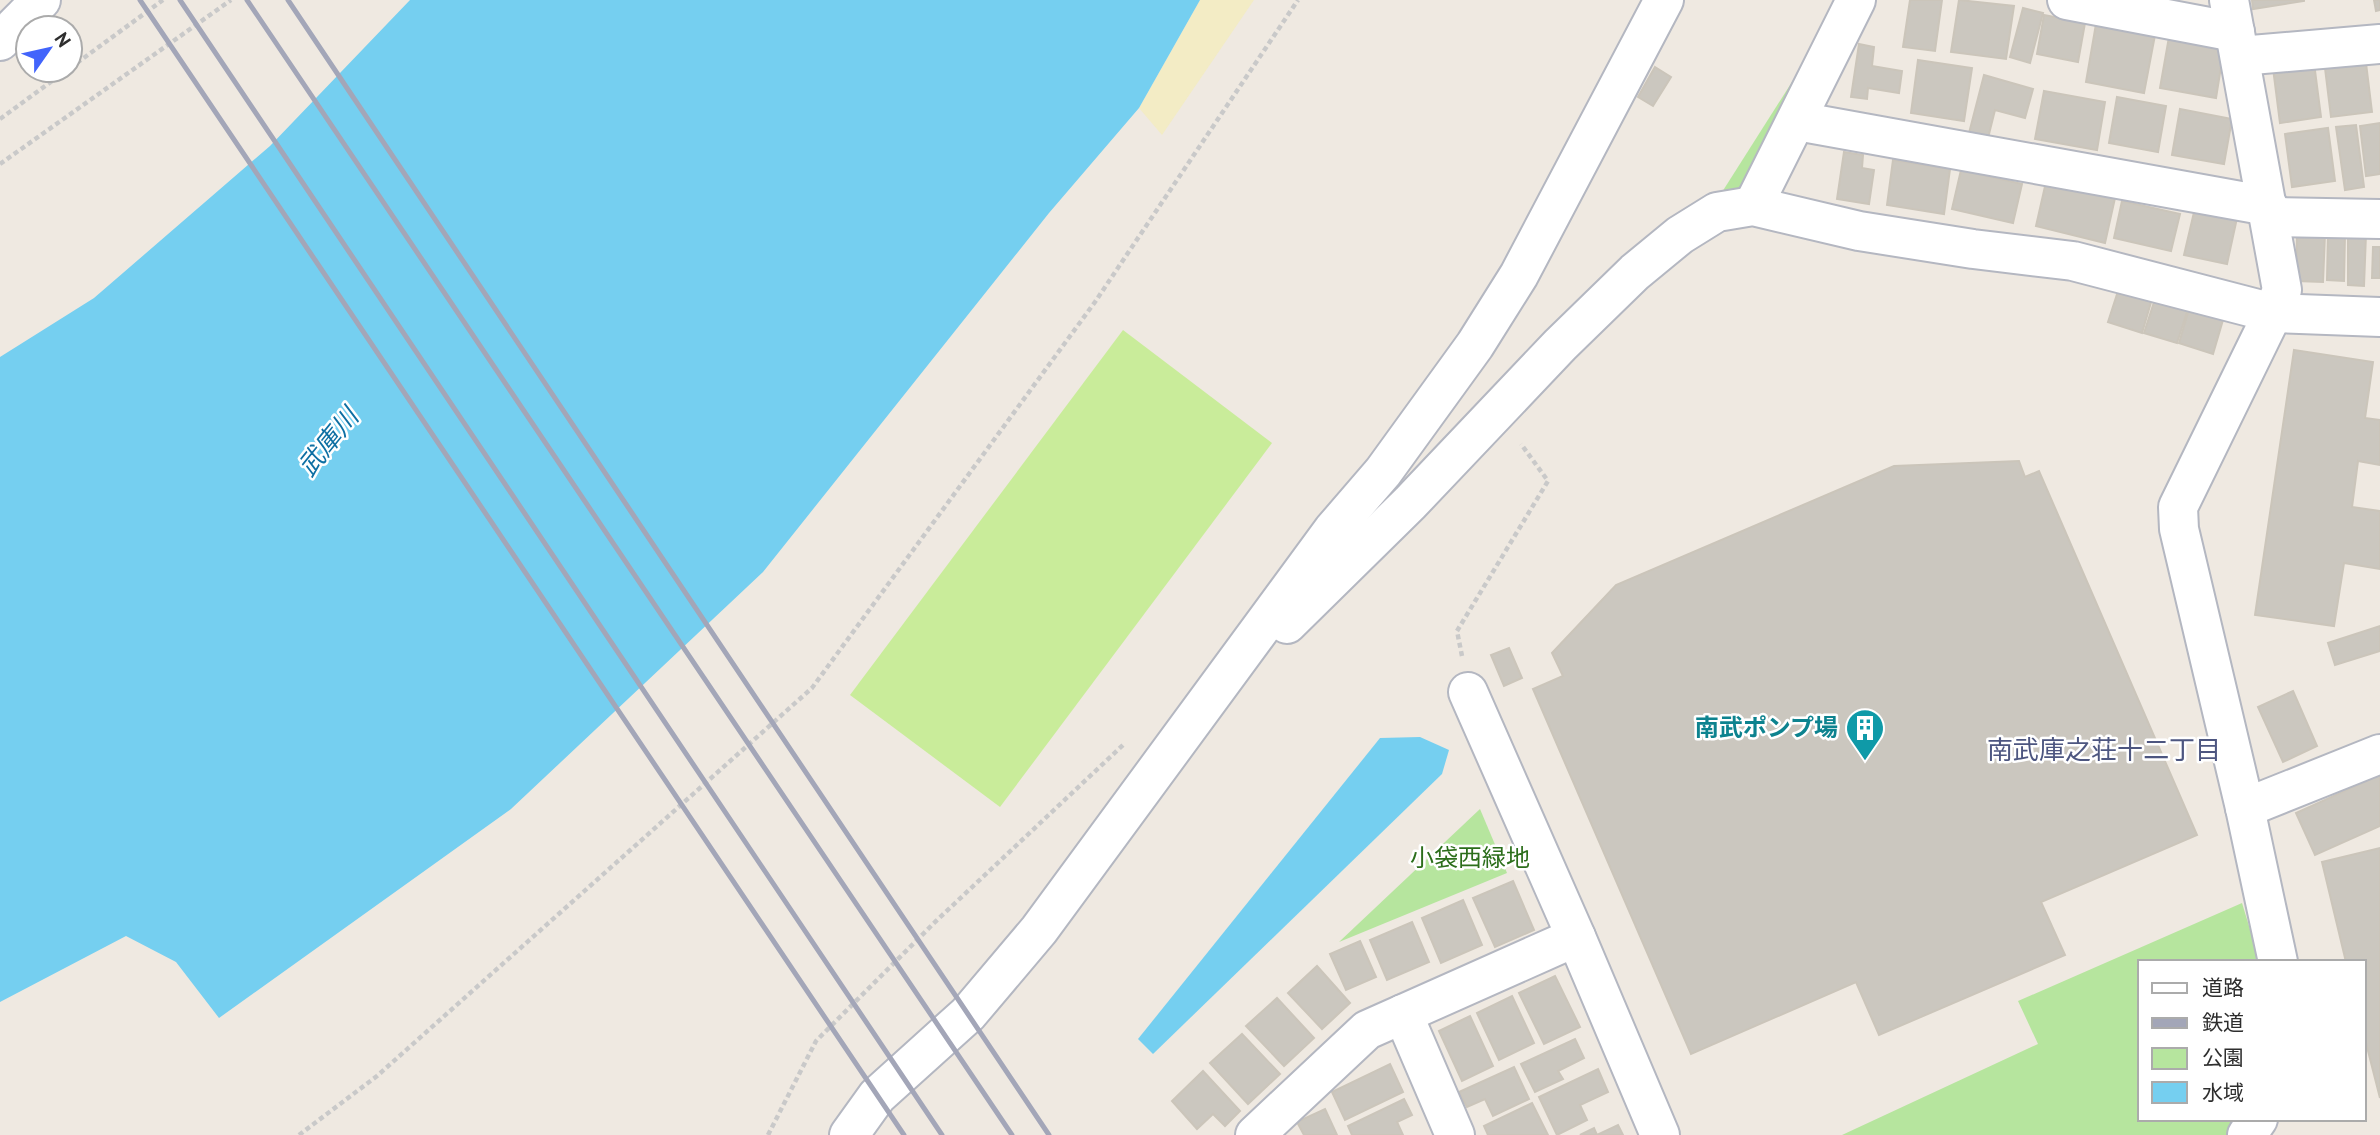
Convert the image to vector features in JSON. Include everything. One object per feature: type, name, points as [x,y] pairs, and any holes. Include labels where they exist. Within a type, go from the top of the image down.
[{"type":"street","points":[[0,41],[41,0]]},
{"type":"street","points":[[849,1135],[877,1096],[968,1014],[1039,930],[1334,530],[1383,472],[1475,345],[1520,275],[1664,0]]},
{"type":"street","points":[[1753,206],[1856,0]]},
{"type":"street","points":[[2067,0],[2235,29],[2380,44]]},
{"type":"street","points":[[2235,29],[2281,290],[2273,313],[2178,508],[2179,529],[2245,808],[2278,960]]},
{"type":"street","points":[[1797,121],[2269,212],[2380,219]]},
{"type":"street","points":[[1216,690],[1410,503],[1560,345],[1626,281],[1679,236],[1717,212],[1753,206],[1859,231],[2073,261],[2273,313],[2380,317]]},
{"type":"street","points":[[1468,691],[1660,1135]]},
{"type":"street","points":[[2245,808],[2380,754]]},
{"type":"street","points":[[1255,1135],[1367,1030],[1576,937]]},
{"type":"street","points":[[1403,1014],[1455,1135]]},
{"type":"path","points":[[84,58],[163,0]]},
{"type":"path","points":[[0,164],[231,0]]},
{"type":"path","points":[[299,1135],[377,1076],[812,688],[1096,302],[1298,0]]},
{"type":"path","points":[[0,119],[48,84]]},
{"type":"path","points":[[1468,691],[1457,631],[1548,481],[1497,412]]},
{"type":"path","points":[[768,1135],[816,1041],[935,922],[1124,744]]},
{"type":"green space","points":[[1844,0],[1747,197],[1717,200]]},
{"type":"green space","points":[[1123,330],[1272,443],[1000,807],[850,695]]},
{"type":"green space","name":"小袋西緑地","points":[[1480,809],[1507,873],[1339,942]]},
{"type":"green space","points":[[2242,903],[2259,960],[2138,960],[2138,1121],[2238,1121],[2230,1135],[1842,1135],[2038,1044],[2018,1001]]},
{"type":"sand","points":[[1200,0],[1254,0],[1162,135],[1139,108]]},
{"type":"water","name":"武庫川","points":[[410,0],[1200,0],[1139,108],[1049,213],[763,572],[511,809],[219,1018],[176,962],[126,936],[0,1002],[0,357],[94,298],[270,146]]},
{"type":"water","points":[[1420,737],[1449,750],[1442,774],[1153,1054],[1138,1039],[1380,738]]},
{"type":"building","points":[[1910,0],[1942,0],[1935,51],[1903,47]]},
{"type":"building","points":[[1959,0],[2014,6],[2006,59],[1951,52]]},
{"type":"building","points":[[2252,0],[2304,0],[2304,1],[2253,9]]},
{"type":"building","points":[[2374,0],[2380,0],[2380,10],[2376,11]]},
{"type":"building","points":[[2023,8],[2043,13],[2030,63],[2010,57]]},
{"type":"building","points":[[2044,15],[2085,23],[2078,62],[2037,54]]},
{"type":"building","points":[[2096,24],[2155,35],[2144,93],[2086,82]]},
{"type":"building","points":[[2169,37],[2224,48],[2216,98],[2160,88]]},
{"type":"building","points":[[1859,44],[1874,47],[1872,66],[1902,71],[1899,93],[1868,88],[1867,99],[1851,97]]},
{"type":"building","points":[[1918,60],[1972,68],[1964,121],[1911,113]]},
{"type":"building","points":[[2314,63],[2321,117],[2280,123],[2273,68]]},
{"type":"building","points":[[2366,63],[2372,112],[2331,117],[2325,68]]},
{"type":"building","points":[[1655,67],[1671,77],[1653,106],[1638,97]]},
{"type":"building","points":[[1984,75],[2033,89],[2025,118],[1995,110],[1987,142],[1968,137]]},
{"type":"building","points":[[2044,91],[2105,102],[2097,150],[2035,139]]},
{"type":"building","points":[[2117,97],[2166,106],[2158,152],[2109,143]]},
{"type":"building","points":[[2180,109],[2232,119],[2224,164],[2172,155]]},
{"type":"building","points":[[2380,123],[2380,174],[2366,176],[2360,126]]},
{"type":"building","points":[[2356,125],[2364,187],[2345,190],[2336,127]]},
{"type":"building","points":[[2328,128],[2335,181],[2292,187],[2285,134]]},
{"type":"building","points":[[1844,152],[1863,155],[1862,168],[1874,170],[1869,204],[1837,199]]},
{"type":"building","points":[[1893,160],[1950,169],[1944,214],[1887,205]]},
{"type":"building","points":[[1961,170],[2022,184],[2013,223],[1952,209]]},
{"type":"building","points":[[2046,182],[2115,198],[2105,243],[2036,226]]},
{"type":"building","points":[[2122,201],[2180,214],[2171,251],[2114,238]]},
{"type":"building","points":[[2195,208],[2237,218],[2227,264],[2184,255]]},
{"type":"building","points":[[2297,233],[2325,234],[2323,282],[2296,281]]},
{"type":"building","points":[[2328,233],[2345,234],[2344,281],[2327,280]]},
{"type":"building","points":[[2348,234],[2366,234],[2364,286],[2348,285]]},
{"type":"building","points":[[2373,247],[2380,247],[2380,278],[2372,278]]},
{"type":"building","points":[[2119,288],[2152,299],[2142,333],[2108,322]]},
{"type":"building","points":[[2155,299],[2188,309],[2177,343],[2144,333]]},
{"type":"building","points":[[2189,309],[2223,320],[2213,354],[2179,343]]},
{"type":"building","points":[[2294,350],[2373,362],[2365,418],[2380,420],[2380,465],[2358,461],[2352,507],[2380,511],[2380,569],[2344,563],[2334,626],[2255,615]]},
{"type":"building","name":"南武ポンプ場","points":[[2019,461],[2025,477],[2039,471],[2197,835],[2041,902],[2065,955],[1879,1035],[1856,982],[1691,1054],[1533,689],[1563,676],[1552,653],[1616,585],[1894,466]]},
{"type":"building","points":[[2380,626],[2380,651],[2335,665],[2328,643]]},
{"type":"building","points":[[1509,648],[1522,678],[1504,686],[1491,655]]},
{"type":"building","points":[[2293,691],[2317,746],[2283,762],[2258,707]]},
{"type":"building","points":[[2380,775],[2380,826],[2315,855],[2296,813]]},
{"type":"building","points":[[2380,848],[2380,1098],[2366,1043],[2366,960],[2346,960],[2322,862]]},
{"type":"building","points":[[1513,881],[1534,930],[1495,947],[1473,898]]},
{"type":"building","points":[[1463,900],[1482,945],[1441,963],[1422,918]]},
{"type":"building","points":[[1412,922],[1429,962],[1387,980],[1370,940]]},
{"type":"building","points":[[1360,941],[1376,977],[1346,990],[1330,954]]},
{"type":"building","points":[[1317,966],[1350,1003],[1322,1029],[1288,993]]},
{"type":"building","points":[[1555,976],[1580,1027],[1544,1044],[1519,993]]},
{"type":"building","points":[[1512,996],[1534,1043],[1499,1060],[1477,1013]]},
{"type":"building","points":[[1277,998],[1314,1038],[1284,1066],[1246,1026]]},
{"type":"building","points":[[1470,1016],[1493,1066],[1462,1081],[1439,1031]]},
{"type":"building","points":[[1242,1034],[1280,1074],[1248,1104],[1210,1063]]},
{"type":"building","points":[[1575,1039],[1584,1058],[1558,1071],[1563,1079],[1535,1092],[1521,1064]]},
{"type":"building","points":[[1390,1064],[1403,1092],[1345,1120],[1332,1092]]},
{"type":"building","points":[[1514,1067],[1529,1099],[1493,1116],[1485,1099],[1467,1107],[1459,1092]]},
{"type":"building","points":[[1598,1069],[1608,1092],[1580,1105],[1587,1120],[1557,1135],[1539,1097]]},
{"type":"building","points":[[1203,1071],[1240,1111],[1225,1126],[1213,1114],[1197,1129],[1172,1101]]},
{"type":"building","points":[[1404,1099],[1412,1115],[1397,1122],[1403,1135],[1352,1135],[1348,1126]]},
{"type":"building","points":[[1532,1103],[1548,1135],[1488,1135],[1484,1126]]},
{"type":"building","points":[[1325,1109],[1337,1135],[1304,1135],[1297,1122]]},
{"type":"building","points":[[1618,1125],[1623,1135],[1597,1135]]},
{"type":"building","points":[[1594,1128],[1597,1135],[1580,1135]]},
{"type":"railway","points":[[140,0],[904,1135]]},
{"type":"railway","points":[[180,0],[942,1135]]},
{"type":"railway","points":[[247,0],[1012,1135]]},
{"type":"railway","points":[[288,0],[1049,1135]]},
{"type":"place","name":"南武ポンプ場","points":[[1865,762]]},
{"type":"district","name":"南武庫之荘十二丁目","points":[[2104,750]]}]
